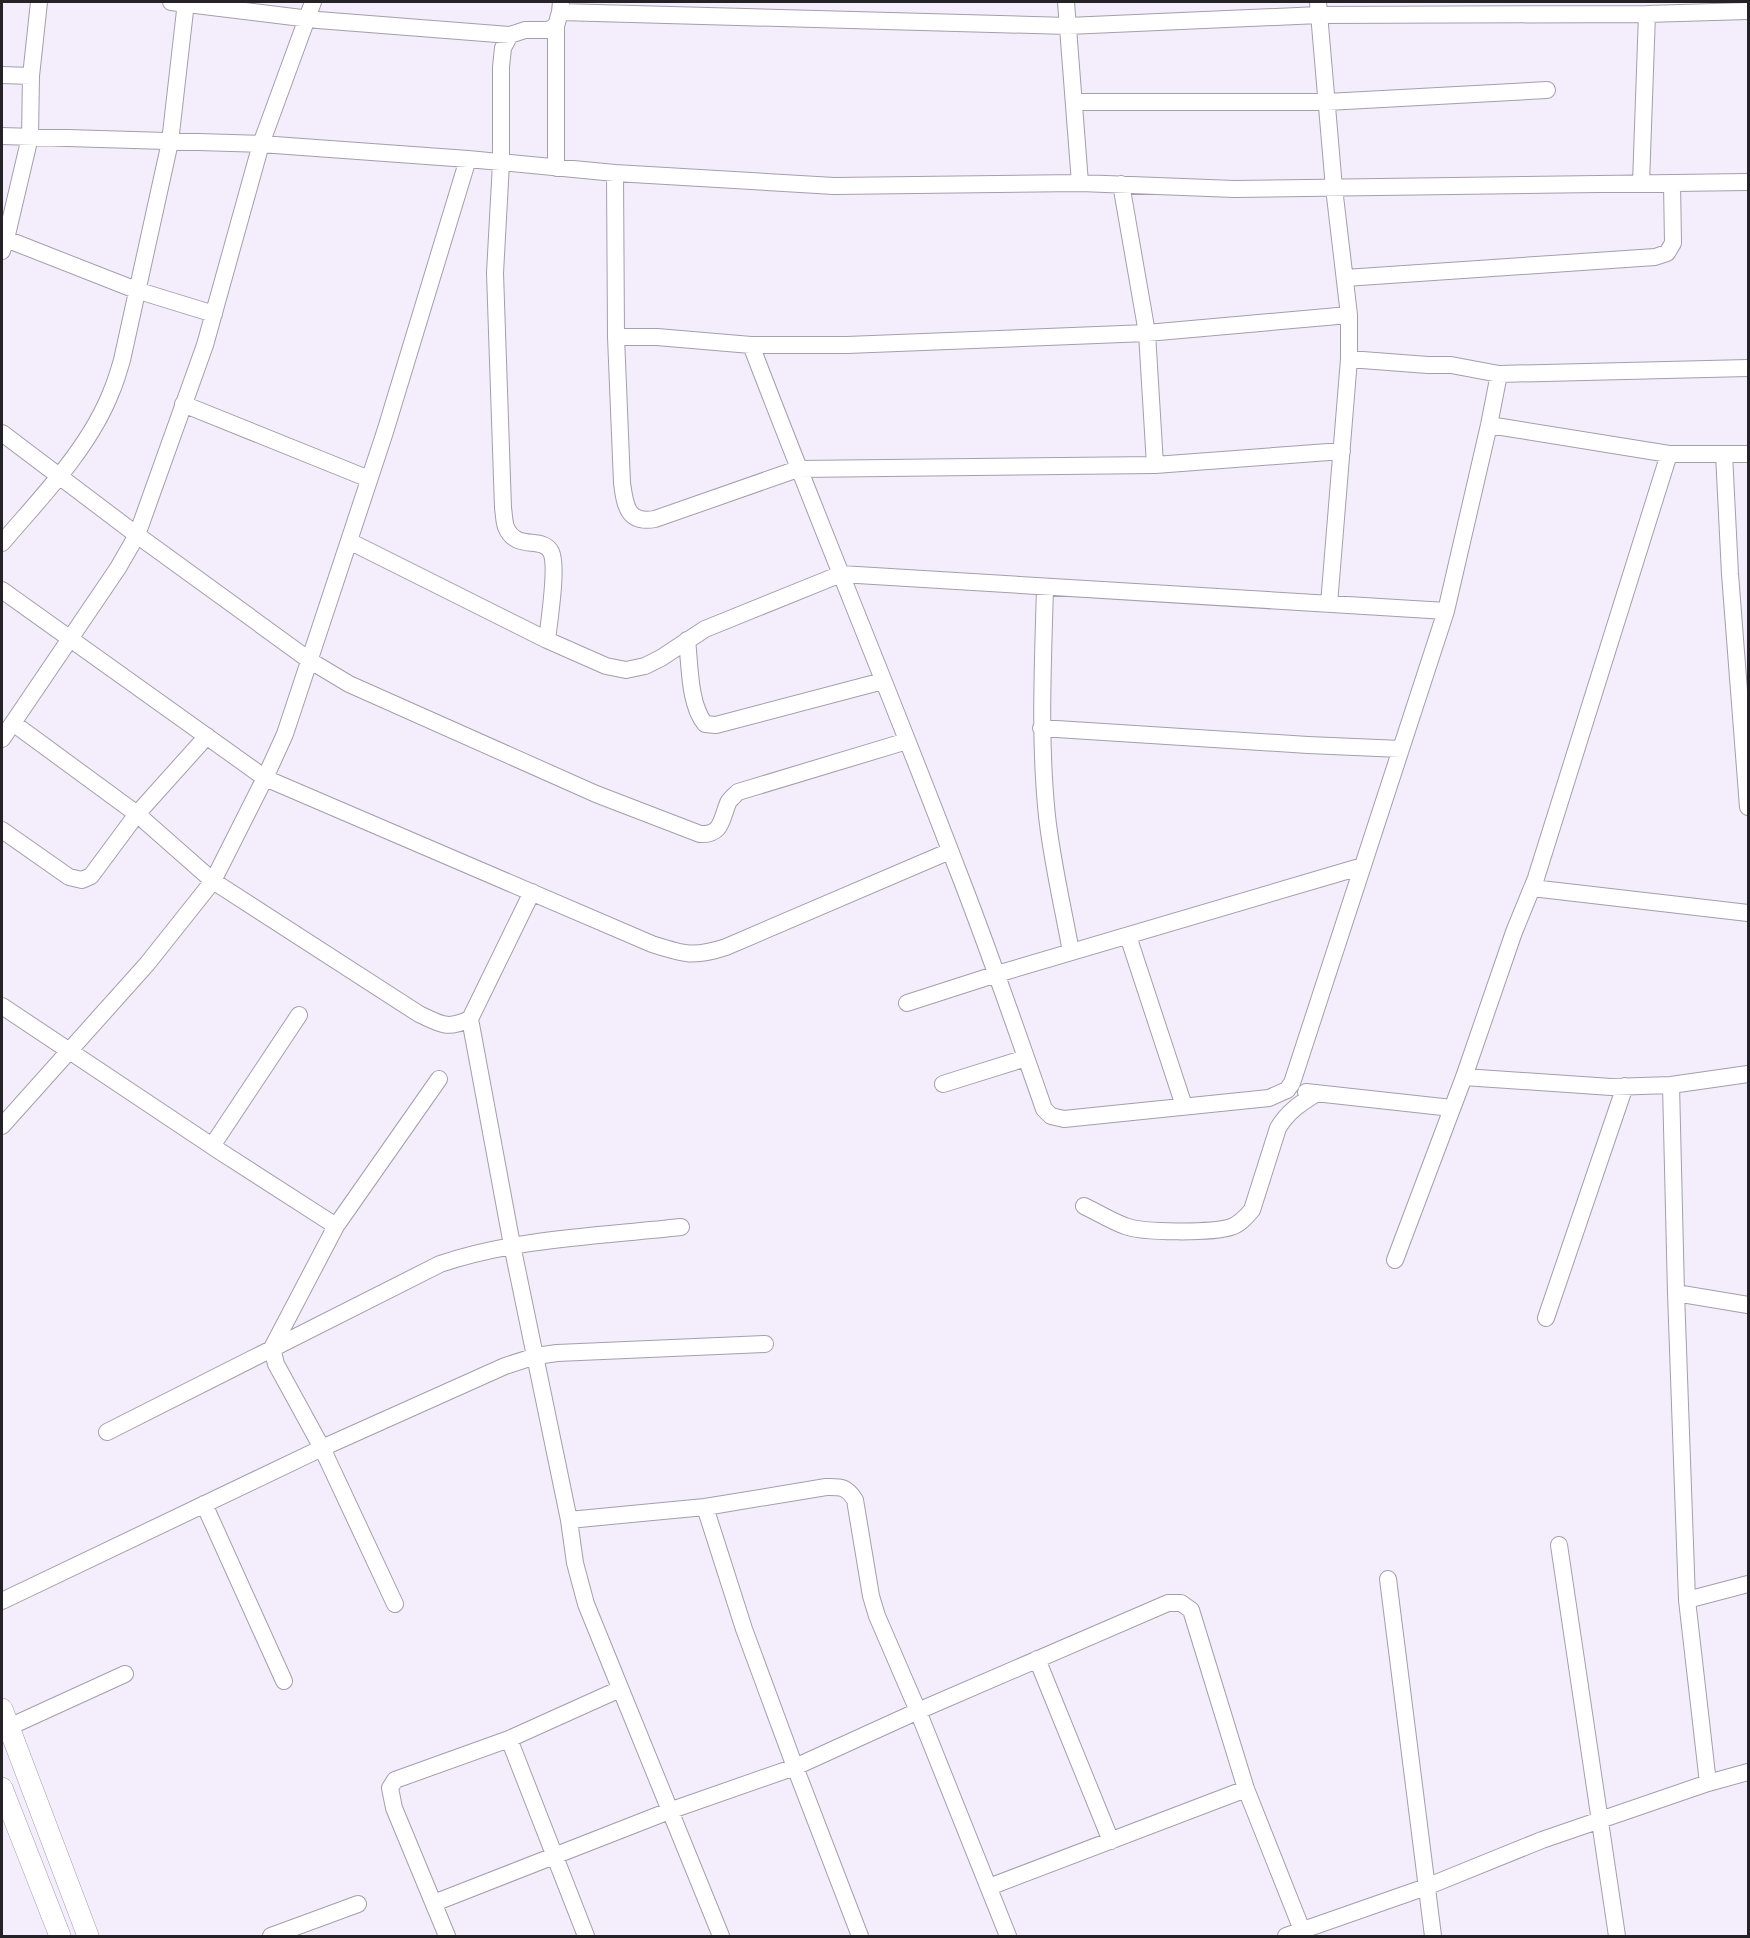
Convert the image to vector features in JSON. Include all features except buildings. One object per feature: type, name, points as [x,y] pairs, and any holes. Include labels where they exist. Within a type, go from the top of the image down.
[{"type":"street","points":[[39,2],[31,76],[30,137],[4,245],[214,314]]},
{"type":"street","points":[[2,543],[59,477],[94,426],[112,391],[122,360],[170,142],[181,2],[307,18],[510,35],[525,30],[548,30],[559,13]]},
{"type":"street","points":[[2,739],[118,568],[136,535],[206,345],[261,144],[313,2]]},
{"type":"street","points":[[1066,2],[1080,183]]},
{"type":"street","points":[[1318,8],[1334,188],[1349,315],[1349,358],[1329,604]]},
{"type":"street","points":[[559,13],[1068,26],[1318,8],[1647,14],[1742,8]]},
{"type":"street","points":[[556,168],[559,13]]},
{"type":"street","points":[[1641,183],[1647,14]]},
{"type":"street","points":[[510,35],[503,48],[501,67],[501,163],[495,273],[503,508],[506,526],[513,537],[524,543],[542,543],[551,550],[554,563],[547,640]]},
{"type":"street","points":[[2,75],[31,76]]},
{"type":"street","points":[[1074,102],[1327,102],[1547,90]]},
{"type":"street","points":[[2,136],[261,144],[468,159],[615,173],[834,186],[1080,183],[1234,189],[1749,182]]},
{"type":"street","points":[[2,1126],[147,964],[213,881],[266,778],[285,734],[349,541],[468,159]]},
{"type":"street","points":[[615,173],[616,337],[622,483],[625,504],[633,517],[643,521],[655,519],[798,469],[1155,465],[1342,451]]},
{"type":"street","points":[[1345,278],[1655,257],[1667,252],[1673,243],[1672,183]]},
{"type":"street","points":[[1121,184],[1147,333],[1155,465]]},
{"type":"street","points":[[616,337],[657,337],[751,345],[847,345],[1147,333],[1349,315]]},
{"type":"street","points":[[751,345],[950,851],[997,974],[1044,1109],[1051,1116],[1064,1119],[1269,1098],[1287,1090],[1452,1108]]},
{"type":"street","points":[[1349,358],[1451,365],[1499,374],[1749,368]]},
{"type":"street","points":[[1287,1090],[1292,1083],[1446,610],[1499,374]]},
{"type":"street","points":[[183,404],[369,479]]},
{"type":"street","points":[[1489,425],[1669,454],[1749,454]]},
{"type":"street","points":[[2,433],[136,535],[309,660],[349,684],[596,794],[700,834],[708,835],[717,830],[729,801],[738,792],[907,741]]},
{"type":"street","points":[[1395,1260],[1532,888],[1669,454]]},
{"type":"street","points":[[1724,454],[1730,574],[1749,807]]},
{"type":"street","points":[[349,541],[547,640],[606,666],[626,670],[653,662],[705,628],[841,574],[1446,610]]},
{"type":"street","points":[[1045,586],[1041,728],[1047,820],[1071,952]]},
{"type":"street","points":[[2,590],[266,778],[652,944],[682,954],[705,954],[950,851]]},
{"type":"street","points":[[687,640],[694,704],[699,717],[705,724],[716,725],[883,681]]},
{"type":"street","points":[[12,723],[137,814],[213,881],[419,1014],[443,1024],[455,1026],[470,1019]]},
{"type":"street","points":[[1041,728],[1401,749]]},
{"type":"street","points":[[2,830],[69,877],[82,880],[91,876],[137,814],[207,736]]},
{"type":"street","points":[[908,1003],[997,974],[1363,866]]},
{"type":"street","points":[[1532,888],[1749,913]]},
{"type":"street","points":[[532,892],[470,1019],[512,1245],[569,1520],[575,1563],[586,1604],[721,1936]]},
{"type":"street","points":[[1128,936],[1184,1106]]},
{"type":"street","points":[[2,1006],[336,1226]]},
{"type":"street","points":[[212,1146],[299,1015]]},
{"type":"street","points":[[943,1084],[1026,1058]]},
{"type":"street","points":[[1464,1077],[1611,1087],[1671,1085],[1749,1074]]},
{"type":"street","points":[[396,1604],[322,1448],[276,1364],[272,1348],[336,1226],[439,1079]]},
{"type":"street","points":[[1671,1085],[1687,1600],[1708,1783]]},
{"type":"street","points":[[1546,1318],[1625,1086]]},
{"type":"street","points":[[1084,1206],[1126,1227],[1144,1231],[1213,1230],[1232,1227],[1252,1210],[1278,1128],[1284,1118],[1291,1110],[1317,1093]]},
{"type":"street","points":[[107,1432],[440,1264],[512,1245],[681,1227]]},
{"type":"street","points":[[1676,1293],[1749,1305]]},
{"type":"street","points":[[2,1601],[322,1448],[505,1366],[536,1356],[765,1344]]},
{"type":"street","points":[[569,1520],[705,1507],[826,1487],[841,1487],[850,1492],[855,1500],[871,1596],[877,1616],[918,1711],[1008,1936]]},
{"type":"street","points":[[204,1504],[284,1681]]},
{"type":"street","points":[[705,1507],[744,1629],[860,1936]]},
{"type":"street","points":[[1559,1545],[1617,1936]]},
{"type":"street","points":[[1388,1579],[1433,1936]]},
{"type":"street","points":[[1687,1600],[1749,1584]]},
{"type":"street","points":[[434,1903],[669,1811],[795,1767],[1147,1611],[1168,1603],[1181,1603],[1191,1610],[1246,1789],[1302,1930]]},
{"type":"street","points":[[1037,1659],[1111,1840]]},
{"type":"street","points":[[88,1936],[5,1718],[125,1674]]},
{"type":"street","points":[[447,1936],[394,1808],[390,1788],[395,1780],[509,1738],[620,1689]]},
{"type":"street","points":[[509,1738],[586,1936]]},
{"type":"street","points":[[1286,1936],[1426,1887],[1542,1840],[1708,1783],[1749,1772]]},
{"type":"street","points":[[2,1788],[60,1936]]},
{"type":"street","points":[[989,1887],[1246,1789]]},
{"type":"street","points":[[271,1936],[358,1904]]}]
